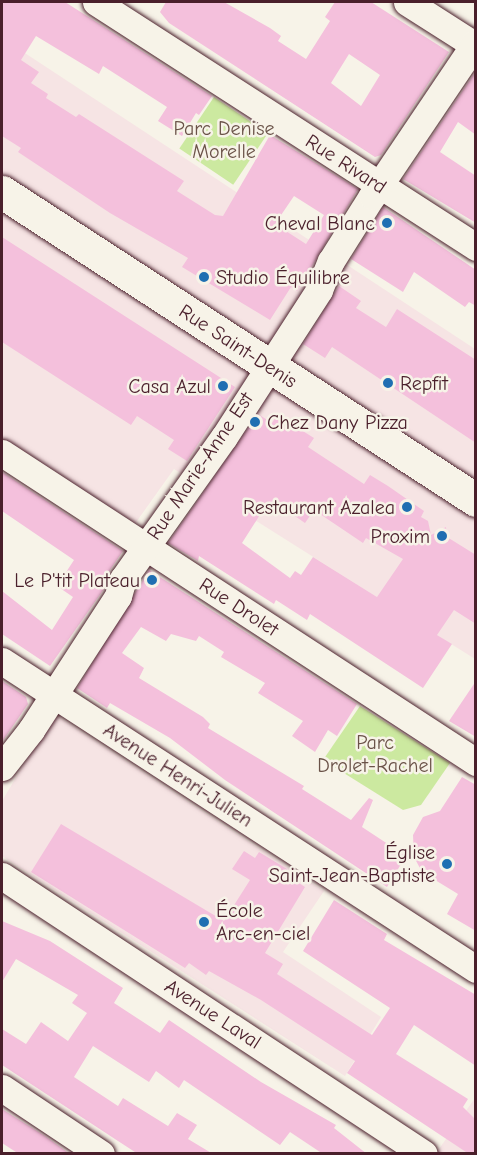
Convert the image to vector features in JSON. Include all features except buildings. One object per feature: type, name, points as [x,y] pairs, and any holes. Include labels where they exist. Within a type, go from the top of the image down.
[{"type":"main road","name":"Rue Saint-Denis","points":[[2,192],[476,500]]},
{"type":"street","name":"Rue Rivard","points":[[96,2],[476,247]]},
{"type":"street","points":[[406,2],[475,44]]},
{"type":"street","name":"Rue Marie-Anne Est","points":[[2,767],[54,694],[146,546],[319,290],[333,257],[475,44]]},
{"type":"street","name":"Rue Drolet","points":[[2,453],[476,762]]},
{"type":"street","name":"Avenue Henri-Julien","points":[[2,661],[476,969]]},
{"type":"street","name":"Avenue Laval","points":[[2,876],[424,1154]]},
{"type":"street","points":[[2,1088],[101,1154]]},
{"type":"shaded area","points":[[2,38],[475,349],[475,659],[174,469],[122,542],[2,469]]},
{"type":"shaded area","name":"École Arc-en-ciel","points":[[60,718],[324,891],[283,952],[381,1017],[345,1076],[2,856],[2,801],[51,719]]},
{"type":"shaded area","points":[[475,1098],[475,1153],[436,1154],[439,1149]]},
{"type":"green space","name":"Parc Denise Morelle","points":[[214,97],[268,133],[233,185],[179,148]]},
{"type":"green space","name":"Parc Drolet-Rachel","points":[[360,706],[450,763],[421,805],[403,810],[323,760]]},
{"type":"place","name":"Cheval Blanc","points":[[387,223]]},
{"type":"place","name":"Studio Équilibre","points":[[204,277]]},
{"type":"place","name":"Repfit","points":[[388,383]]},
{"type":"place","name":"Casa Azul","points":[[223,386]]},
{"type":"place","name":"Chez Dany Pizza","points":[[255,422]]},
{"type":"place","name":"Restaurant Azalea","points":[[407,507]]},
{"type":"place","name":"Proxim","points":[[442,536]]},
{"type":"place","name":"Le P'tit Plateau","points":[[152,580]]},
{"type":"place","name":"Église Saint-Jean-Baptiste","points":[[447,864]]},
{"type":"place","name":"École Arc-en-ciel","points":[[204,922]]}]
